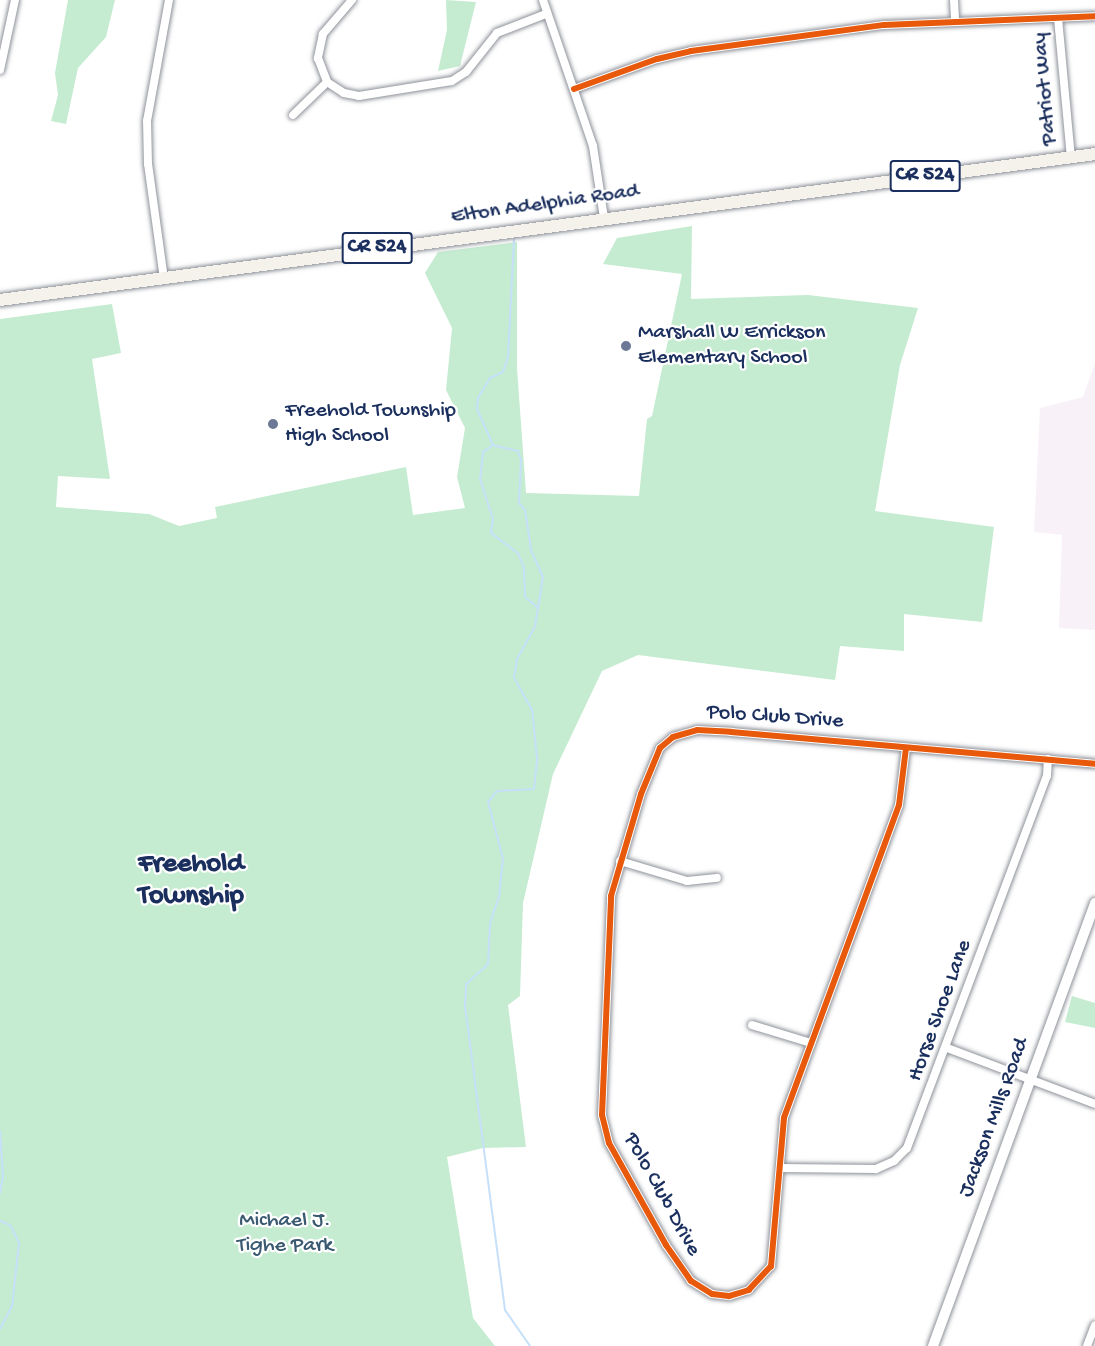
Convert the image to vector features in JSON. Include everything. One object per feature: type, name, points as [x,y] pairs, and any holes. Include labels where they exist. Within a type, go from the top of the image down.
[{"type":"main road","name":"Elton Adelphia Road","points":[[0,300],[1095,154]]},
{"type":"main road","name":"Jackson Mills Road","points":[[933,1346],[1095,903]]},
{"type":"street","points":[[0,70],[15,0]]},
{"type":"street","points":[[164,279],[147,143],[150,96],[169,0]]},
{"type":"street","points":[[352,0],[319,43],[319,64],[327,82],[344,93],[359,96],[444,85],[466,72],[497,33],[546,14]]},
{"type":"street","points":[[543,0],[593,146],[604,218]]},
{"type":"street","points":[[954,0],[955,21]]},
{"type":"street","points":[[574,89],[657,59],[691,51],[884,25],[1095,16]]},
{"type":"street","name":"Patriot Way","points":[[1058,18],[1071,157]]},
{"type":"street","points":[[293,115],[327,82]]},
{"type":"street","name":"Polo Club Drive","points":[[906,748],[899,805],[784,1118],[774,1252],[768,1271],[754,1287],[736,1295],[712,1294],[697,1287],[666,1245],[616,1155],[602,1115],[611,896],[654,757],[664,744],[682,733],[731,732],[1095,764]]},
{"type":"street","name":"Horse Shoe Lane","points":[[780,1168],[868,1170],[894,1161],[910,1144],[1047,776],[1048,759]]},
{"type":"street","points":[[620,861],[687,881],[717,878]]},
{"type":"street","points":[[752,1025],[811,1043]]},
{"type":"street","points":[[947,1048],[1095,1104]]},
{"type":"street","points":[[1087,1346],[1095,1324]]},
{"type":"shaded area","points":[[1095,363],[1095,630],[1059,628],[1062,535],[1034,532],[1040,408],[1083,397]]},
{"type":"green space","points":[[68,0],[115,0],[106,37],[78,68],[66,124],[51,121],[58,95],[55,73]]},
{"type":"green space","points":[[446,0],[476,2],[460,66],[438,71],[447,30]]},
{"type":"green space","name":"Michael J. Tighe Park","points":[[692,226],[691,299],[808,295],[918,308],[900,365],[875,511],[994,527],[982,622],[904,614],[904,651],[840,646],[835,680],[638,655],[602,671],[553,774],[523,903],[520,996],[508,1005],[526,1147],[483,1148],[447,1157],[473,1318],[495,1346],[0,1346],[0,319],[112,304],[121,353],[92,359],[110,479],[58,476],[56,507],[149,514],[179,526],[217,518],[215,507],[406,467],[413,515],[465,508],[457,477],[465,428],[446,390],[452,328],[425,273],[438,252],[517,242],[517,368],[526,493],[639,496],[647,419],[652,416],[682,274],[603,264],[617,238]]},
{"type":"green space","points":[[1072,996],[1095,1003],[1095,1028],[1065,1022]]},
{"type":"waterway","points":[[493,445],[477,409],[478,398],[490,378],[503,372],[508,357],[514,239]]},
{"type":"waterway","points":[[530,1346],[505,1310],[465,1006],[466,984],[488,964],[490,923],[499,897],[503,859],[488,802],[497,791],[534,789],[537,758],[532,710],[514,678],[517,659],[535,626],[543,577],[531,550],[525,510],[519,503],[521,460],[518,451],[493,445],[483,452],[480,479],[493,519],[491,533],[518,553],[524,568],[525,597],[537,607]]},
{"type":"waterway","points":[[0,1131],[3,1177],[0,1193]]},
{"type":"waterway","points":[[0,1221],[10,1225],[19,1243],[12,1306],[0,1329]]},
{"type":"cycle path","points":[[574,89],[657,59],[691,51],[884,25],[1095,16]]},
{"type":"cycle path","points":[[906,748],[899,805],[784,1118],[771,1266],[749,1290],[729,1296],[712,1294],[691,1281],[666,1245],[609,1143],[602,1115],[611,896],[641,794],[660,748],[673,737],[697,730],[1095,764]]},
{"type":"place","name":"Marshall W Errickson Elementary School","points":[[626,346]]},
{"type":"place","name":"Freehold Township High School","points":[[273,424]]},
{"type":"district","name":"Freehold Township","points":[[191,881]]}]
